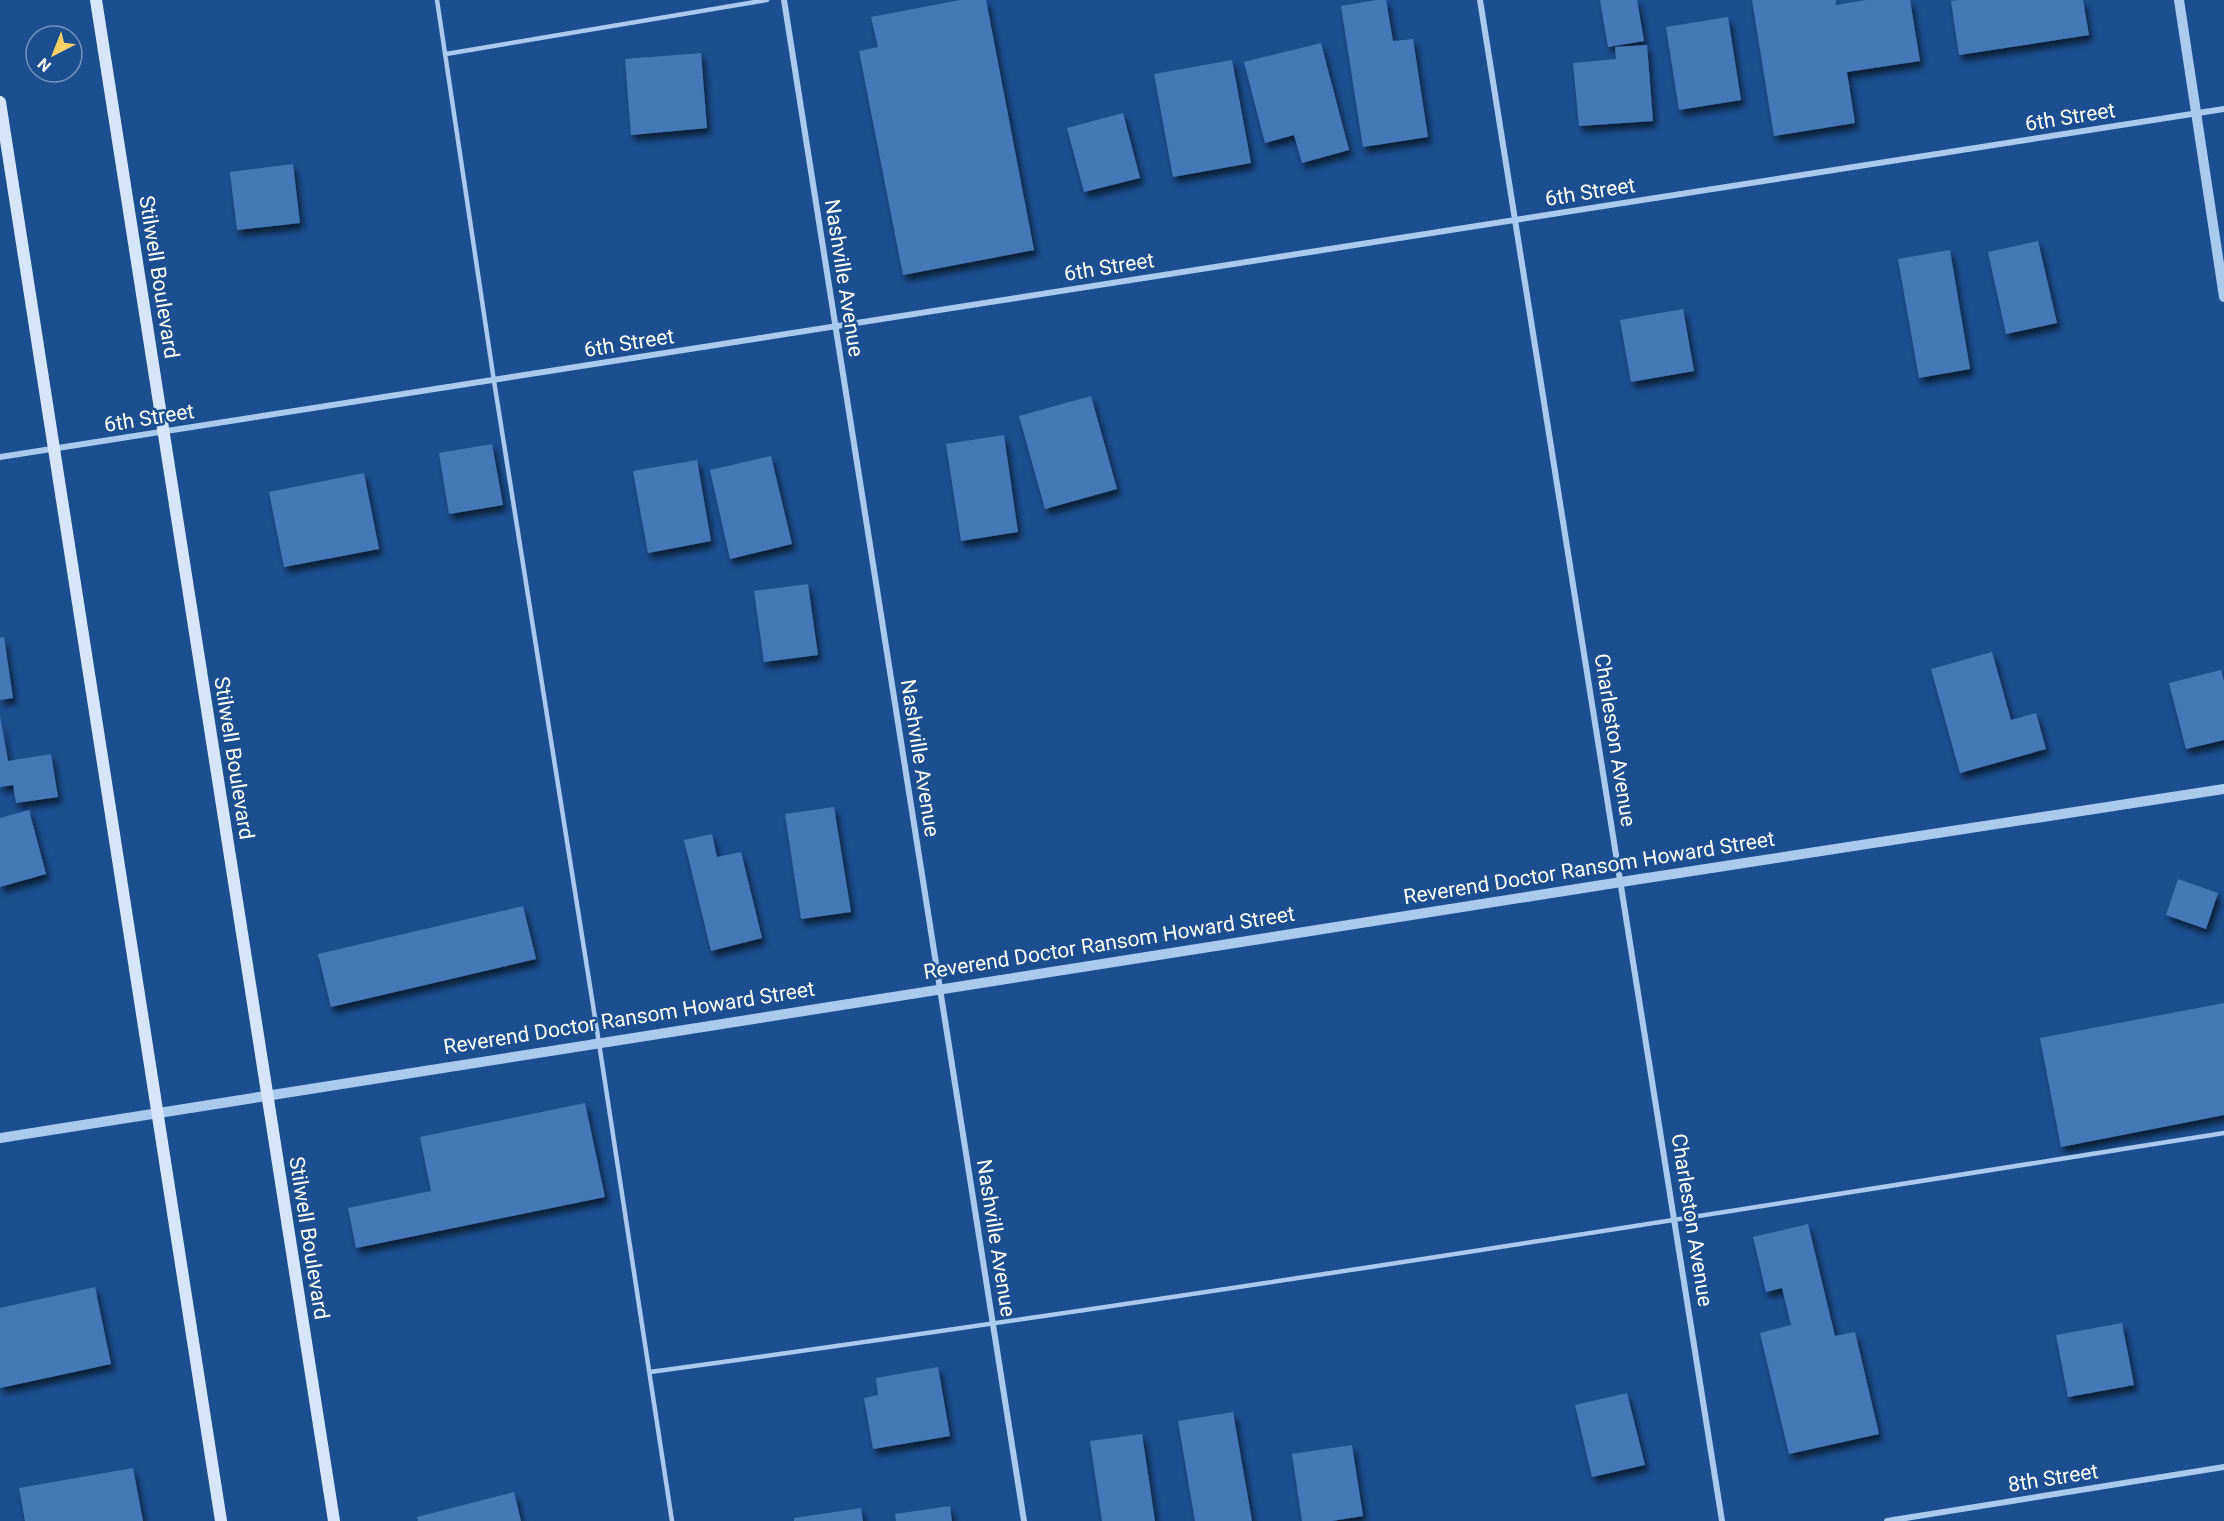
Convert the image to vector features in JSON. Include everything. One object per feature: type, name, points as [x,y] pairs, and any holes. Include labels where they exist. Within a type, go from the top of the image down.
[{"type":"main road","name":"Stilwell Boulevard","points":[[96,0],[334,1521]]},
{"type":"main road","points":[[0,102],[221,1521]]},
{"type":"street","name":"Nashville Avenue","points":[[784,0],[1024,1521]]},
{"type":"street","name":"Charleston Avenue","points":[[1480,0],[1722,1521]]},
{"type":"street","points":[[2179,0],[2224,297]]},
{"type":"street","name":"6th Street","points":[[0,457],[2224,110]]},
{"type":"street","name":"Reverend Doctor Ransom Howard Street","points":[[0,1138],[2224,789]]},
{"type":"street","name":"8th Street","points":[[1887,1521],[2224,1467]]},
{"type":"lane","points":[[437,0],[494,381],[672,1521]]},
{"type":"lane","points":[[446,54],[767,0]]},
{"type":"lane","points":[[650,1372],[993,1325],[2224,1133]]},
{"type":"building","points":[[960,0],[986,0],[1034,250],[903,275],[859,51],[878,47],[871,17]]},
{"type":"building","points":[[1386,0],[1393,41],[1413,39],[1428,137],[1363,147],[1341,6]]},
{"type":"building","points":[[1600,0],[1637,0],[1644,41],[1608,47]]},
{"type":"building","points":[[1752,0],[1836,0],[1836,5],[1866,0],[1910,0],[1920,61],[1847,72],[1855,123],[1774,136]]},
{"type":"building","points":[[2083,0],[2089,35],[1959,55],[1951,1]]},
{"type":"building","points":[[1728,17],[1741,100],[1679,110],[1666,27]]},
{"type":"building","points":[[1321,43],[1349,150],[1302,163],[1294,135],[1265,143],[1244,62]]},
{"type":"building","points":[[1647,45],[1653,121],[1579,126],[1573,63],[1616,59],[1615,47]]},
{"type":"building","points":[[701,53],[707,128],[631,135],[625,59]]},
{"type":"building","points":[[1232,60],[1251,163],[1173,177],[1154,74]]},
{"type":"building","points":[[1123,113],[1140,178],[1084,192],[1067,128]]},
{"type":"building","points":[[293,164],[300,223],[237,230],[230,172]]},
{"type":"building","points":[[2038,241],[2057,323],[2006,334],[1988,252]]},
{"type":"building","points":[[1950,250],[1970,369],[1919,378],[1898,259]]},
{"type":"building","points":[[1683,309],[1694,371],[1631,382],[1620,320]]},
{"type":"building","points":[[1091,396],[1117,489],[1045,509],[1019,416]]},
{"type":"building","points":[[1004,435],[1018,532],[961,541],[946,444]]},
{"type":"building","points":[[492,444],[503,505],[449,514],[439,453]]},
{"type":"building","points":[[771,456],[792,544],[730,559],[710,470]]},
{"type":"building","points":[[697,460],[711,541],[648,553],[633,471]]},
{"type":"building","points":[[364,473],[379,549],[284,567],[269,492]]},
{"type":"building","points":[[808,584],[818,655],[764,662],[754,591]]},
{"type":"building","points":[[4,637],[13,698],[0,700],[0,638]]},
{"type":"building","points":[[1992,652],[2011,720],[2036,713],[2046,749],[1960,773],[1931,669]]},
{"type":"building","points":[[2221,670],[2224,681],[2224,740],[2186,749],[2169,683]]},
{"type":"building","points":[[0,716],[8,761],[51,754],[58,797],[16,803],[13,785],[0,787]]},
{"type":"building","points":[[834,807],[851,912],[801,919],[785,814]]},
{"type":"building","points":[[29,810],[46,874],[0,887],[0,818]]},
{"type":"building","points":[[712,834],[717,857],[741,852],[762,938],[711,951],[684,840]]},
{"type":"building","points":[[2178,879],[2218,893],[2206,929],[2166,915]]},
{"type":"building","points":[[523,906],[536,959],[331,1007],[318,954]]},
{"type":"building","points":[[2224,1003],[2224,1115],[2061,1147],[2040,1038]]},
{"type":"building","points":[[585,1103],[605,1197],[356,1248],[348,1208],[431,1191],[420,1137]]},
{"type":"building","points":[[1808,1224],[1835,1336],[1855,1332],[1879,1434],[1789,1454],[1760,1333],[1791,1325],[1782,1288],[1766,1292],[1753,1237]]},
{"type":"building","points":[[95,1287],[111,1364],[0,1388],[0,1308]]},
{"type":"building","points":[[2122,1323],[2134,1385],[2068,1397],[2056,1335]]},
{"type":"building","points":[[938,1367],[950,1436],[873,1449],[864,1398],[878,1395],[876,1378]]},
{"type":"building","points":[[1627,1393],[1645,1465],[1592,1477],[1575,1405]]},
{"type":"building","points":[[1233,1412],[1252,1521],[1195,1521],[1178,1421]]},
{"type":"building","points":[[1142,1434],[1155,1521],[1102,1521],[1090,1441]]},
{"type":"building","points":[[1352,1445],[1363,1516],[1332,1521],[1302,1521],[1292,1454]]},
{"type":"building","points":[[133,1468],[143,1521],[25,1521],[19,1488]]},
{"type":"building","points":[[514,1492],[521,1521],[418,1521],[417,1517]]},
{"type":"building","points":[[950,1506],[952,1521],[896,1521],[895,1514]]},
{"type":"building","points":[[861,1508],[863,1521],[794,1521],[794,1518]]}]
